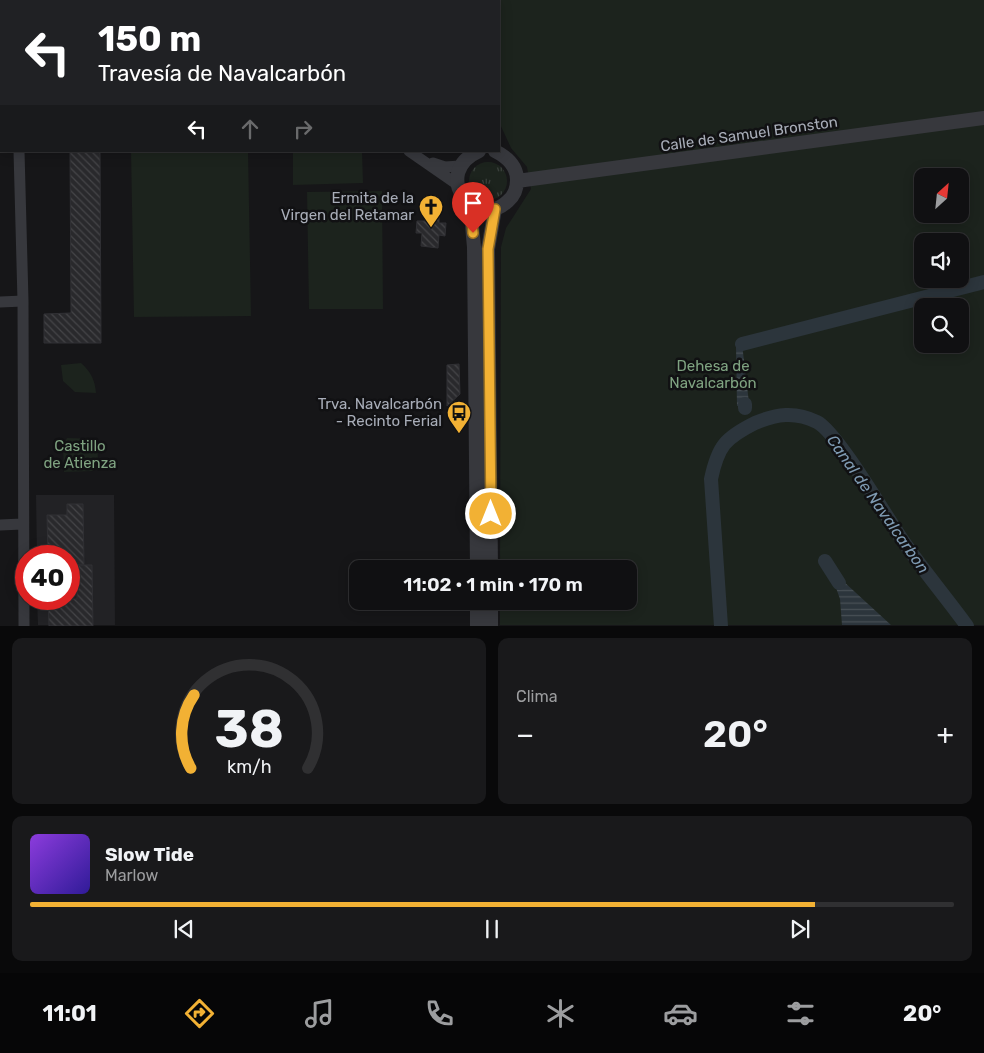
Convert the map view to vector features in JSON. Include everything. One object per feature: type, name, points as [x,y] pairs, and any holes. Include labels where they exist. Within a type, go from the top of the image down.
[{"type":"street","name":"Calle de Samuel Bronston","points":[[517,181],[984,118]]},
{"type":"street","points":[[19,152],[23,301],[22,524],[24,626]]},
{"type":"street","points":[[410,152],[458,185]]},
{"type":"street","points":[[474,152],[460,166],[458,185],[464,199],[482,210],[495,209],[511,199],[517,181],[511,162],[496,152]]},
{"type":"street","points":[[425,162],[445,167],[460,166]]},
{"type":"street","points":[[470,204],[474,247],[477,560]]},
{"type":"street","points":[[491,560],[488,249],[495,209]]},
{"type":"street","points":[[0,302],[23,301]]},
{"type":"street","points":[[0,525],[22,524]]},
{"type":"street","points":[[477,610],[477,626]]},
{"type":"street","points":[[491,610],[491,626]]},
{"type":"shaded area","points":[[742,344],[749,403],[737,406],[736,345]]},
{"type":"shaded area","points":[[36,495],[114,495],[115,625],[38,625],[37,610],[80,610],[80,545],[37,545]]},
{"type":"shaded area","points":[[843,581],[891,625],[842,625],[840,599],[835,585]]},
{"type":"green space","name":"Dehesa de Navalcarbón","points":[[500,0],[984,0],[984,625],[500,625],[500,610],[637,610],[637,560],[500,560],[501,247],[506,228],[531,189],[527,167],[511,148],[500,124]]},
{"type":"green space","points":[[131,152],[248,152],[251,316],[134,317]]},
{"type":"green space","points":[[293,152],[362,152],[363,183],[293,185]]},
{"type":"green space","points":[[488,162],[501,168],[507,181],[501,194],[488,200],[475,194],[469,181],[475,168]]},
{"type":"green space","points":[[382,191],[383,309],[309,309],[307,192]]},
{"type":"green space","points":[[81,363],[92,376],[96,393],[75,392],[63,381],[61,365]]},
{"type":"green space","name":"Castillo de Atienza","points":[[67,438],[97,439],[98,461],[93,471],[64,472],[63,446]]},
{"type":"building","points":[[70,152],[100,152],[101,343],[44,343],[44,314],[71,313]]},
{"type":"building","name":"Ermita de la Virgen del Retamar","points":[[426,216],[439,217],[439,223],[446,223],[445,236],[439,235],[438,248],[421,246],[422,233],[416,233],[417,221],[426,221]]},
{"type":"building","points":[[459,364],[460,394],[447,406],[447,365]]},
{"type":"building","points":[[67,504],[83,504],[84,565],[80,565],[80,545],[48,545],[47,515],[67,515]]},
{"type":"building","points":[[80,565],[92,565],[93,626],[49,626],[48,610],[80,610]]},
{"type":"waterway","points":[[742,344],[984,282]]},
{"type":"waterway","name":"Canal de Navalcarbon","points":[[721,626],[711,479],[717,458],[724,444],[736,433],[763,420],[786,415],[801,416],[817,422],[826,429],[849,458],[918,562],[967,626]]},
{"type":"waterway","points":[[825,561],[839,583]]},
{"type":"place","name":"Ermita de la Virgen del Retamar","points":[[431,228]]},
{"type":"place","name":"Trva. Navalcarbón - Recinto Ferial","points":[[459,434]]},
{"type":"route","points":[[473,233],[470,204],[482,210],[495,209],[488,249],[491,514]]}]
